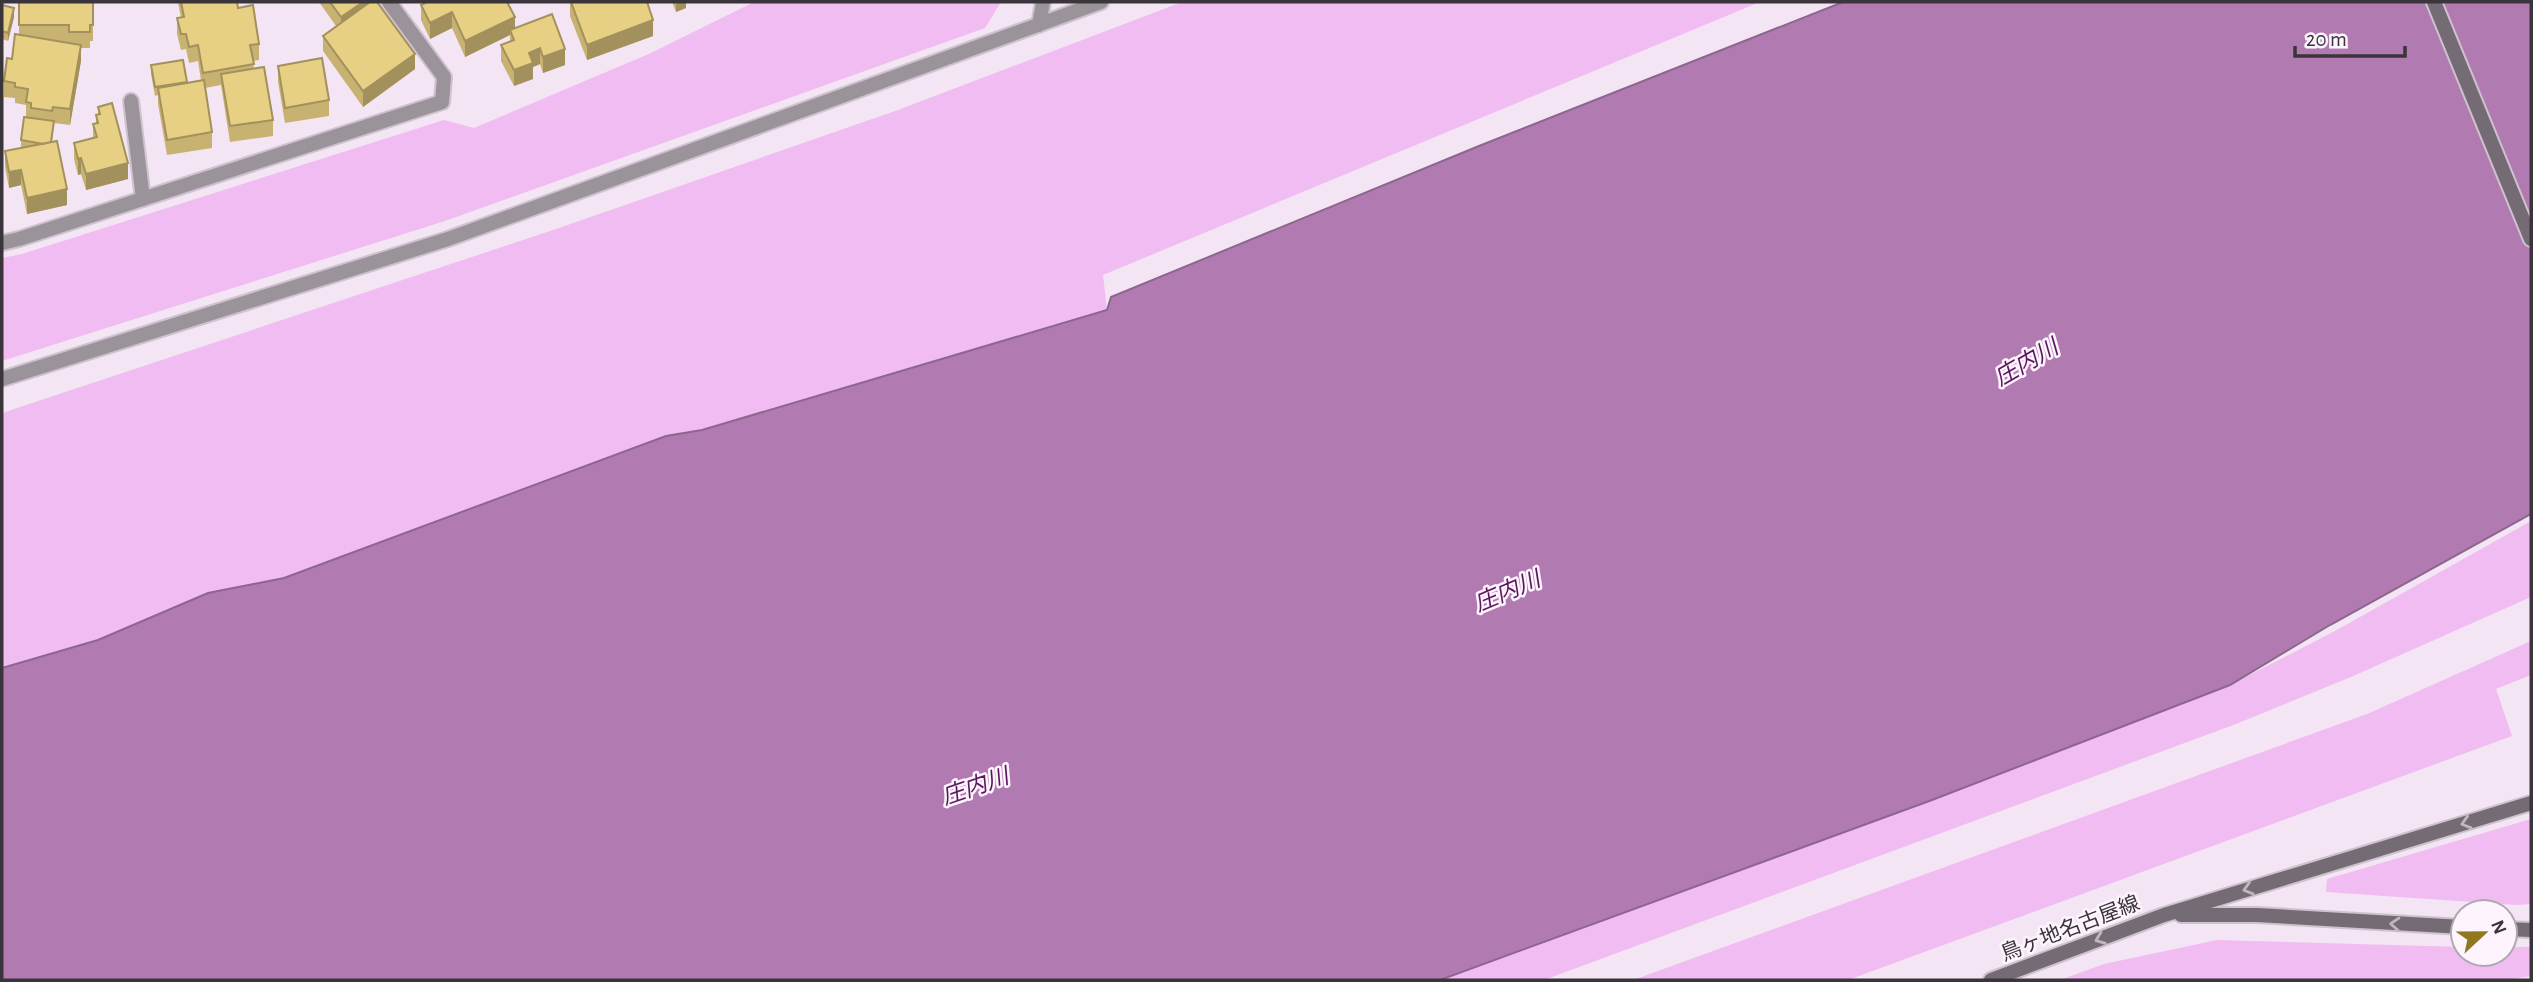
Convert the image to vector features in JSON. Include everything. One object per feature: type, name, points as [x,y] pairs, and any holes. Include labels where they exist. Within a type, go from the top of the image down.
[{"type":"main road","points":[[2434,2],[2531,239]]},
{"type":"main road","name":"鳥ヶ地名古屋線","points":[[1991,980],[2164,915],[2531,803]]},
{"type":"main road","points":[[2164,915],[2257,915],[2449,926]]},
{"type":"street","points":[[2,243],[442,102],[444,77],[389,2]]},
{"type":"street","points":[[1040,25],[1043,2]]},
{"type":"street","points":[[2,380],[448,239],[1101,2]]},
{"type":"street","points":[[131,101],[143,199]]},
{"type":"shaded area","points":[[754,2],[1001,2],[985,28],[445,221],[2,361],[2,258],[22,254],[444,120],[474,128],[651,53]]},
{"type":"shaded area","points":[[1182,2],[1760,2],[1103,275],[1107,310],[702,430],[284,578],[208,593],[98,640],[2,668],[2,413],[556,229],[898,110]]},
{"type":"shaded area","points":[[2531,521],[2531,597],[2351,677],[2236,724],[1544,980],[1440,980],[1932,800],[2230,685],[2335,631]]},
{"type":"shaded area","points":[[2531,641],[2531,675],[2496,689],[2512,736],[1848,980],[1633,980],[2367,714]]},
{"type":"shaded area","points":[[2531,819],[2531,904],[2519,905],[2519,898],[2449,898],[2449,900],[2326,892],[2327,879]]},
{"type":"shaded area","points":[[2217,940],[2449,947],[2449,968],[2519,968],[2519,947],[2531,947],[2531,976],[2507,980],[2060,980],[2104,964]]},
{"type":"water","name":"庄内川","points":[[1843,2],[2531,2],[2531,514],[2330,625],[2230,685],[1932,800],[1440,980],[2,980],[2,668],[98,640],[208,593],[284,578],[666,436],[702,430],[1107,310],[1111,297],[1479,146]]},
{"type":"building","points":[[19,2],[93,2],[93,25],[90,25],[90,32],[69,32],[69,25],[19,25]]},
{"type":"building","points":[[181,2],[237,2],[238,8],[253,5],[259,44],[250,45],[254,64],[203,73],[198,45],[189,47],[186,34],[181,34],[177,18],[184,17]]},
{"type":"building","points":[[330,2],[363,2],[341,17]]},
{"type":"building","points":[[370,2],[377,2],[415,54],[363,91],[323,36]]},
{"type":"building","points":[[427,2],[507,2],[515,17],[465,41],[452,12],[430,23],[421,5]]},
{"type":"building","points":[[571,2],[647,2],[653,20],[587,45]]},
{"type":"building","points":[[2,5],[14,8],[8,33],[2,31]]},
{"type":"building","points":[[552,14],[565,49],[543,57],[540,48],[529,53],[533,63],[514,70],[501,45],[514,40],[510,30]]},
{"type":"building","points":[[15,34],[81,45],[70,109],[53,107],[52,111],[31,108],[31,103],[26,102],[28,89],[15,87],[15,83],[4,81],[7,58],[12,59]]},
{"type":"building","points":[[322,58],[329,100],[285,108],[278,66]]},
{"type":"building","points":[[183,60],[187,82],[155,87],[151,65]]},
{"type":"building","points":[[264,67],[273,120],[230,126],[221,74]]},
{"type":"building","points":[[204,80],[212,132],[167,140],[158,88]]},
{"type":"building","points":[[112,103],[128,163],[86,174],[74,143],[97,137],[93,124],[98,123],[98,107]]},
{"type":"building","points":[[24,117],[54,121],[51,142],[43,144],[21,140]]},
{"type":"building","points":[[57,141],[67,189],[27,198],[21,170],[9,172],[5,151]]}]
